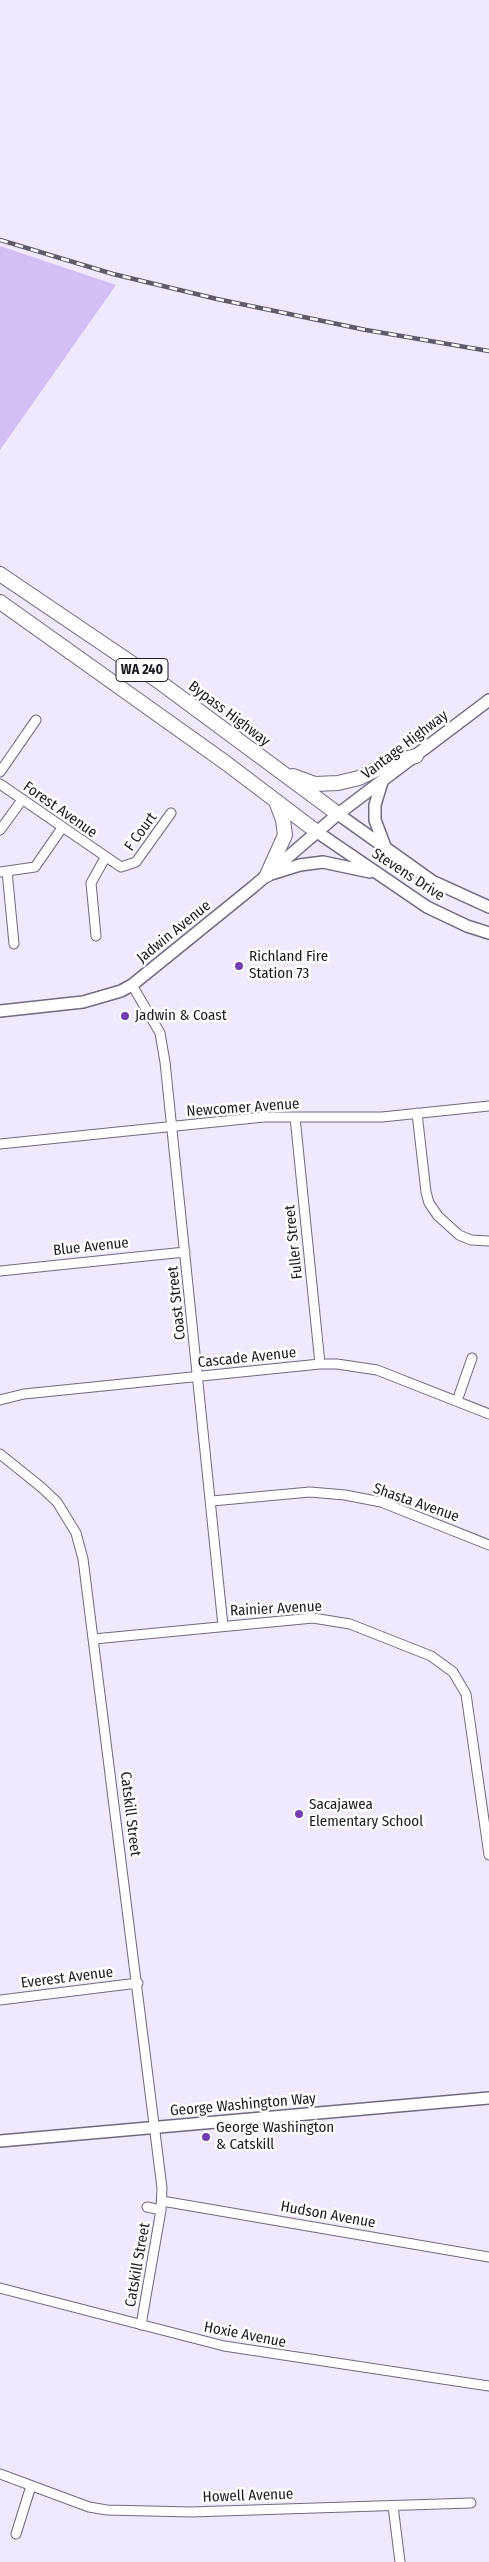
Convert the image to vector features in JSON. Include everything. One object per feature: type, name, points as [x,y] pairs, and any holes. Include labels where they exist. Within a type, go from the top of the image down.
[{"type":"highway","name":"Bypass Highway","points":[[0,574],[160,683],[338,814]]},
{"type":"highway","name":"WA 240","points":[[0,602],[276,800],[317,832]]},
{"type":"highway","name":"WA 240","points":[[280,772],[315,784],[338,783],[359,778],[389,763],[416,756]]},
{"type":"highway","points":[[267,875],[285,835],[283,820],[276,800]]},
{"type":"main road","name":"Vantage Highway","points":[[338,814],[489,700]]},
{"type":"main road","points":[[382,782],[375,804],[375,820],[387,850]]},
{"type":"main road","name":"Jadwin Avenue","points":[[0,1011],[83,1002],[121,991],[132,985],[267,875],[338,814]]},
{"type":"main road","name":"Stevens Drive","points":[[338,814],[432,881],[489,907]]},
{"type":"main road","name":"Stevens Drive","points":[[317,832],[376,873],[439,913],[489,933]]},
{"type":"main road","points":[[267,875],[300,865],[323,862],[376,873]]},
{"type":"main road","name":"George Washington Way","points":[[0,2141],[489,2098]]},
{"type":"street","points":[[0,772],[36,720]]},
{"type":"street","name":"Forest Avenue","points":[[0,784],[105,858]]},
{"type":"street","points":[[0,830],[22,800]]},
{"type":"street","name":"F Court","points":[[105,858],[119,867],[133,864],[171,814]]},
{"type":"street","points":[[14,944],[4,872],[35,867],[62,828]]},
{"type":"street","points":[[96,936],[91,882],[105,858]]},
{"type":"street","name":"Coast Street","points":[[132,985],[160,1033],[166,1062],[212,1501],[223,1626]]},
{"type":"street","name":"Newcomer Avenue","points":[[0,1144],[172,1126],[295,1117],[349,1118],[489,1106]]},
{"type":"street","points":[[417,1113],[426,1192],[429,1203],[438,1216],[459,1235],[471,1240],[489,1241]]},
{"type":"street","name":"Fuller Street","points":[[295,1117],[320,1364]]},
{"type":"street","name":"Blue Avenue","points":[[0,1271],[185,1252]]},
{"type":"street","points":[[457,1401],[472,1358]]},
{"type":"street","name":"Cascade Avenue","points":[[0,1400],[24,1394],[320,1364],[354,1366],[376,1370],[489,1414]]},
{"type":"street","name":"Catskill Street","points":[[0,1454],[42,1486],[57,1502],[76,1533],[83,1559],[157,2127],[162,2205],[141,2325]]},
{"type":"street","name":"Shasta Avenue","points":[[212,1501],[310,1492],[345,1495],[381,1502],[489,1545]]},
{"type":"street","name":"Rainier Avenue","points":[[94,1639],[313,1618],[350,1624],[442,1662],[453,1672],[466,1694],[489,1855]]},
{"type":"street","name":"Everest Avenue","points":[[0,2000],[138,1982]]},
{"type":"street","name":"Catskill Street","points":[[147,2207],[162,2205]]},
{"type":"street","name":"Hudson Avenue","points":[[162,2205],[489,2257]]},
{"type":"street","name":"Hoxie Avenue","points":[[0,2288],[141,2325],[257,2352],[489,2386]]},
{"type":"street","name":"Howell Avenue","points":[[0,2474],[89,2507],[106,2510],[191,2512],[471,2503]]},
{"type":"street","points":[[16,2534],[31,2486]]},
{"type":"street","points":[[393,2506],[400,2562]]},
{"type":"shaded area","points":[[0,246],[116,285],[0,450]]},
{"type":"railway","points":[[0,240],[113,274],[217,299],[366,330],[489,351]]},
{"type":"place","name":"Richland Fire Station 73","points":[[239,966]]},
{"type":"place","name":"Jadwin & Coast","points":[[125,1016]]},
{"type":"place","name":"Sacajawea Elementary School","points":[[299,1814]]},
{"type":"place","name":"George Washington & Catskill","points":[[206,2137]]}]
